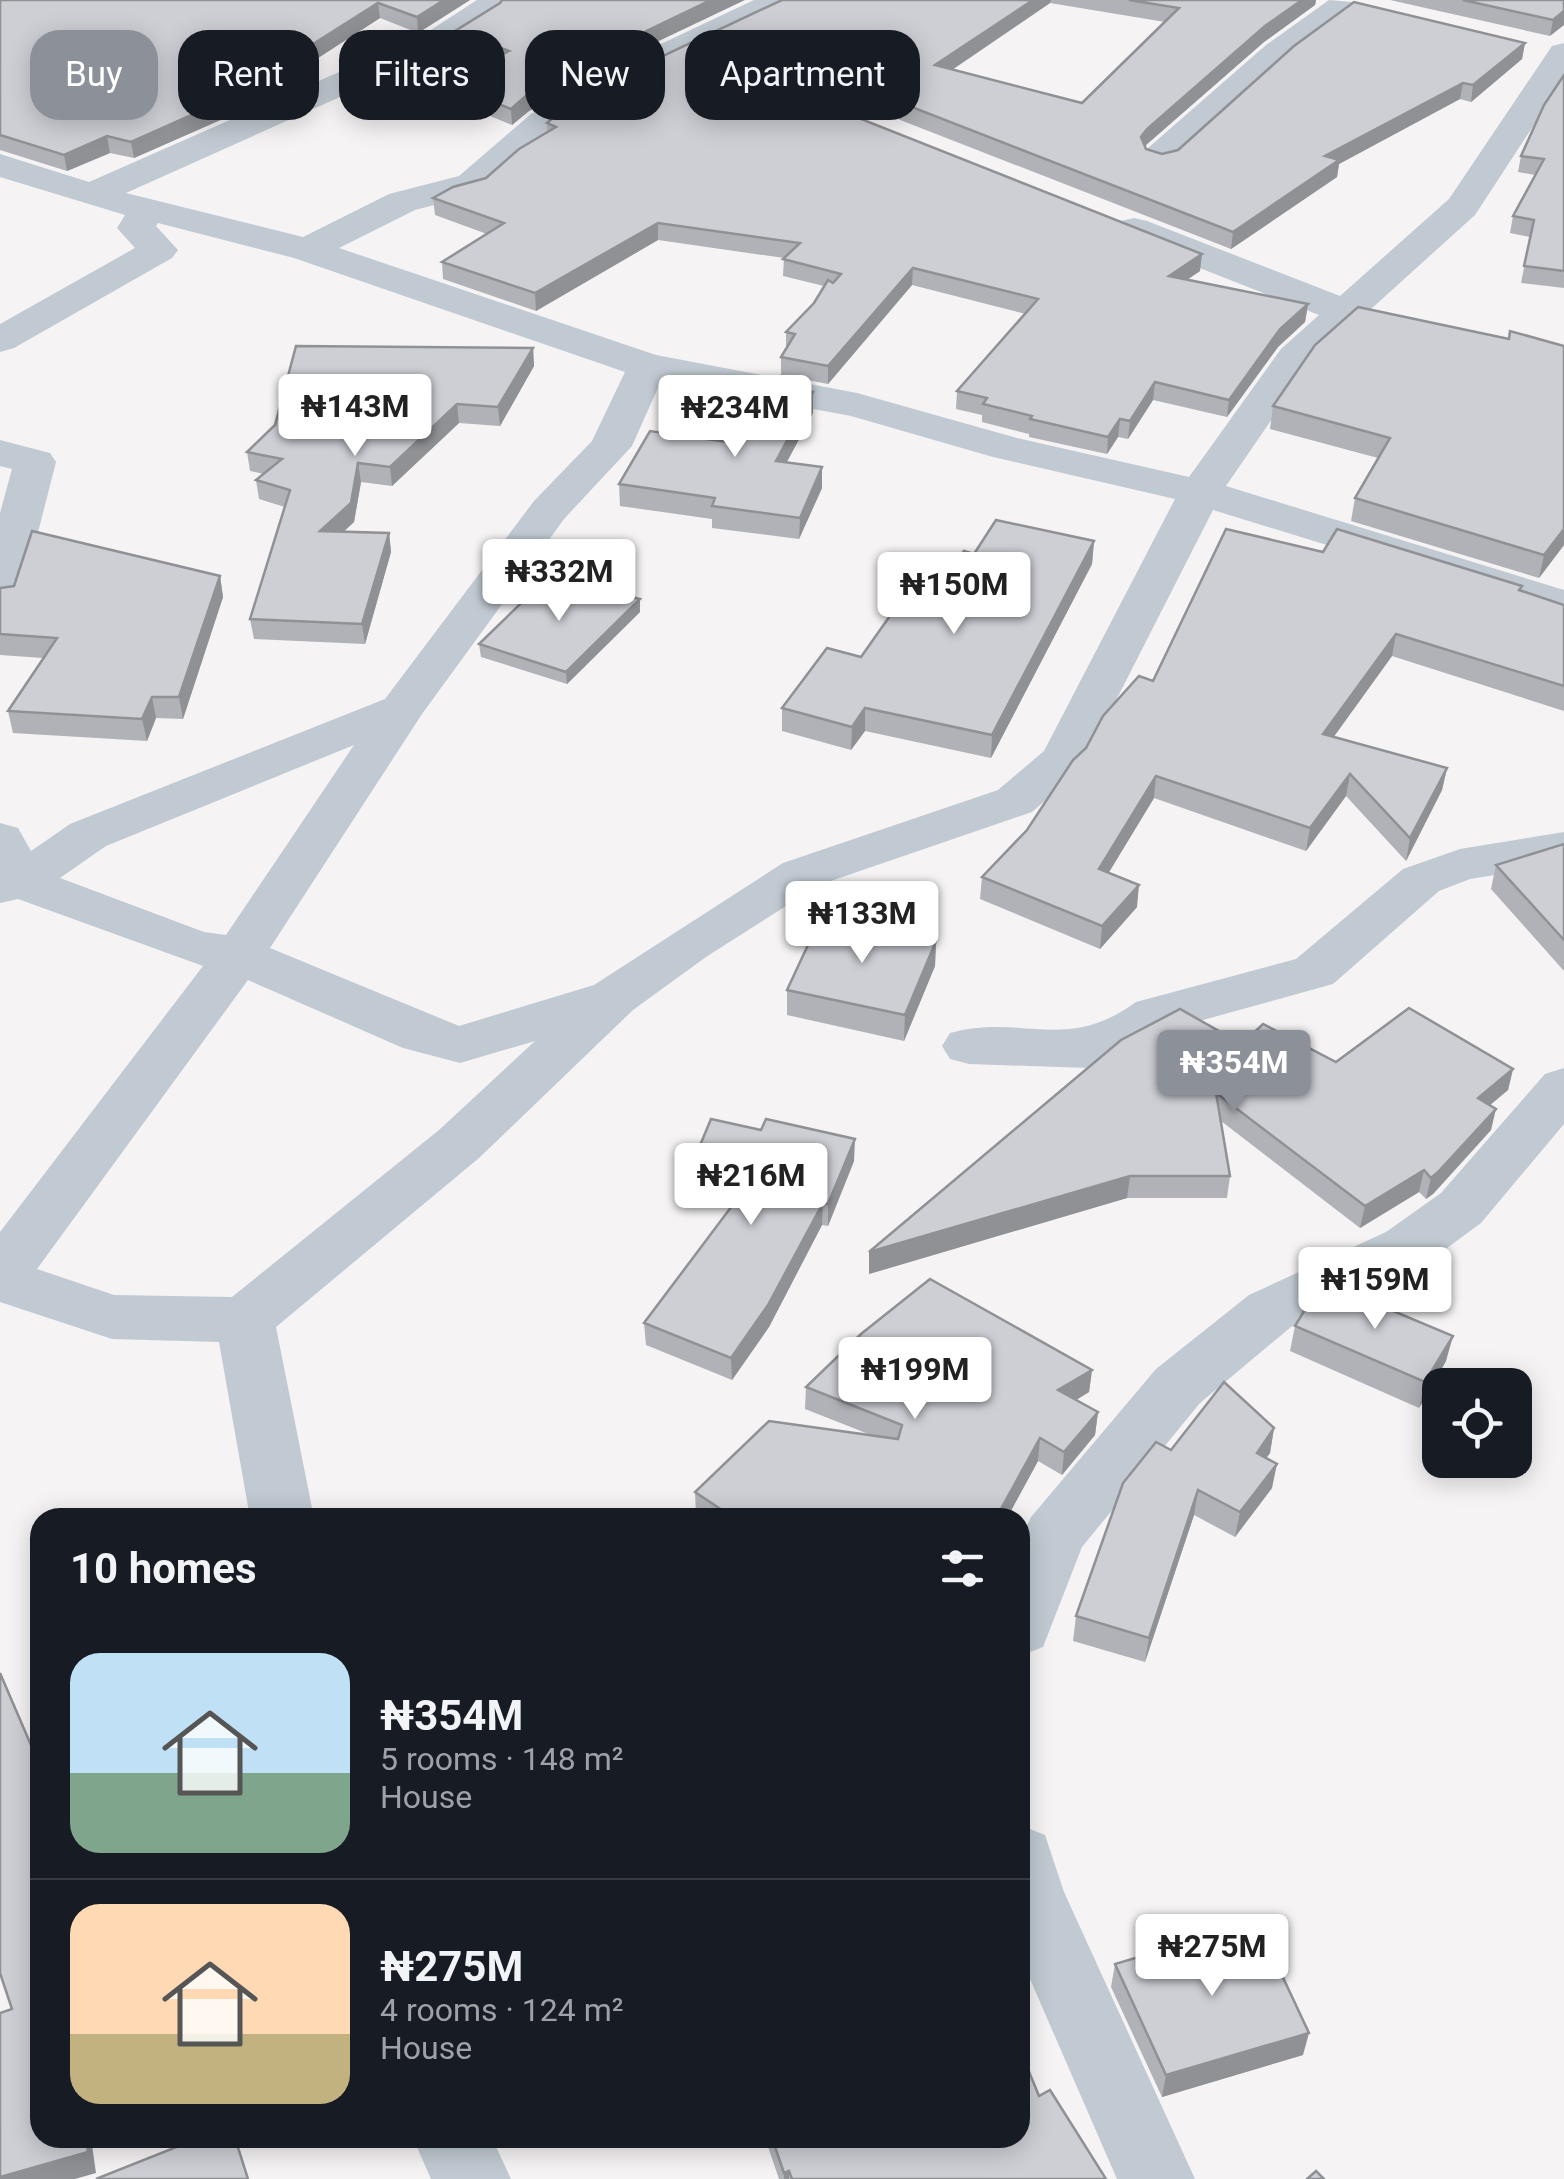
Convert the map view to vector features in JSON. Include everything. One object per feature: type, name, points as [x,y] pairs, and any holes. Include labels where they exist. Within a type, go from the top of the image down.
[{"type":"street","points":[[91,195],[435,42],[487,9],[494,0]]},
{"type":"street","points":[[307,250],[402,202],[472,184],[543,121],[780,0]]},
{"type":"street","points":[[1161,156],[1339,2],[1383,11]]},
{"type":"street","points":[[648,366],[611,446],[549,510],[402,709],[240,955],[0,1277],[112,1317],[245,1320],[459,1144],[614,997],[801,874],[1014,801],[1064,759],[1200,492],[1294,357],[1462,207],[1551,51]]},
{"type":"street","points":[[4,168],[91,195],[307,250],[648,366],[857,405],[1008,448],[1200,492],[1564,604]]},
{"type":"street","points":[[0,340],[159,250],[136,228],[148,208]]},
{"type":"street","points":[[1095,214],[1346,312]]},
{"type":"street","points":[[0,453],[34,462],[0,594]]},
{"type":"street","points":[[7,869],[402,709]]},
{"type":"street","points":[[968,1046],[1089,1049],[1136,1028],[1154,1014],[1314,972],[1421,880],[1460,865],[1564,848]]},
{"type":"street","points":[[7,869],[195,947],[240,955],[422,1035],[460,1046],[614,997]]},
{"type":"street","points":[[1030,1601],[1054,1535],[1178,1386],[1270,1310],[1406,1247],[1461,1208],[1564,1086]]},
{"type":"street","points":[[245,1320],[280,1508]]},
{"type":"street","points":[[1030,1896],[1156,2179]]},
{"type":"street","points":[[456,2148],[472,2179]]},
{"type":"building","points":[[0,0],[444,0],[417,17],[378,3],[319,40],[319,30],[178,30],[180,120],[131,142],[107,136],[64,155],[0,135]]},
{"type":"building","points":[[711,0],[648,30],[525,30],[525,97],[511,109],[505,107],[505,53],[509,51],[505,50],[505,30],[457,30],[500,3]]},
{"type":"building","points":[[782,0],[1033,0],[935,65],[1082,103],[1179,8],[1129,0],[1302,0],[1265,26],[1147,129],[1141,137],[1146,149],[1162,154],[1178,150],[1294,46],[1354,2],[1525,43],[1473,85],[1463,83],[1325,156],[1339,160],[1233,232],[920,110],[920,30],[718,30]]},
{"type":"building","points":[[1463,0],[1564,0],[1564,11],[1553,20]]},
{"type":"building","points":[[685,45],[685,120],[863,120],[1202,254],[1169,276],[1308,304],[1280,329],[1229,400],[1155,382],[1130,421],[1120,419],[1108,437],[1030,419],[1032,416],[983,404],[987,398],[957,391],[1038,299],[913,268],[828,366],[781,357],[795,334],[786,332],[814,303],[828,280],[833,283],[841,274],[783,259],[800,243],[658,223],[535,293],[442,262],[504,223],[433,198],[453,187],[486,178],[519,149],[556,127],[547,123],[550,120],[665,120],[665,55]]},
{"type":"building","points":[[1564,75],[1564,271],[1524,266],[1534,220],[1513,216],[1544,159],[1521,156],[1544,105]]},
{"type":"building","points":[[1358,307],[1509,339],[1510,331],[1564,346],[1564,529],[1544,555],[1355,498],[1390,438],[1273,406],[1315,345]]},
{"type":"building","points":[[296,346],[533,348],[498,407],[457,404],[390,467],[358,463],[351,503],[320,531],[389,533],[362,624],[250,619],[290,490],[256,480],[282,459],[247,452],[275,425]]},
{"type":"building","points":[[763,382],[813,392],[776,461],[822,467],[800,518],[712,506],[715,498],[619,484],[650,431],[727,442]]},
{"type":"building","points":[[996,520],[1094,541],[992,735],[865,708],[852,727],[782,708],[827,648],[861,657],[918,576],[938,581],[964,551],[974,554]]},
{"type":"building","points":[[1226,529],[1323,552],[1337,529],[1522,586],[1519,590],[1564,605],[1564,686],[1396,634],[1323,734],[1447,768],[1410,838],[1350,774],[1310,828],[1156,776],[1099,869],[1139,885],[1102,926],[982,877],[1027,830],[1073,760],[1086,748],[1103,716],[1139,676],[1153,681]]},
{"type":"building","points":[[32,531],[220,576],[179,697],[152,697],[142,719],[8,711],[57,638],[0,634],[0,588],[14,586]]},
{"type":"building","points":[[547,578],[640,599],[566,672],[479,644]]},
{"type":"building","points":[[1564,844],[1564,940],[1496,865]]},
{"type":"building","points":[[821,917],[936,941],[905,1015],[787,990]]},
{"type":"building","points":[[1409,1008],[1513,1069],[1478,1098],[1496,1109],[1431,1178],[1424,1170],[1365,1206],[1216,1093],[1230,1176],[1130,1176],[869,1252],[1121,1040],[1180,1009],[1242,1044],[1263,1024],[1336,1062]]},
{"type":"building","points":[[711,1119],[761,1130],[766,1119],[855,1139],[828,1204],[823,1203],[768,1305],[731,1358],[644,1323],[750,1182],[689,1172]]},
{"type":"building","points":[[930,1279],[1092,1370],[1058,1390],[1098,1412],[1064,1452],[1040,1438],[1002,1508],[719,1508],[695,1492],[769,1421],[898,1439],[902,1425],[806,1387],[861,1334]]},
{"type":"building","points":[[1336,1287],[1453,1336],[1434,1368],[1422,1368],[1422,1381],[1295,1326],[1312,1298]]},
{"type":"building","points":[[1224,1382],[1274,1428],[1257,1453],[1277,1464],[1240,1512],[1198,1490],[1149,1638],[1076,1616],[1123,1483],[1156,1442],[1171,1450]]},
{"type":"building","points":[[0,1673],[30,1743],[30,2148],[87,2148],[88,2152],[0,2177],[0,2013],[12,2009],[0,1973]]},
{"type":"building","points":[[1257,1922],[1309,2033],[1166,2075],[1115,1964]]},
{"type":"building","points":[[1030,2074],[1039,2096],[1050,2090],[1106,2179],[792,2179],[789,2171],[784,2173],[775,2148],[1030,2148]]},
{"type":"building","points":[[174,2148],[238,2148],[248,2179],[96,2179]]},
{"type":"building","points":[[1316,2171],[1324,2179],[1307,2179]]}]
